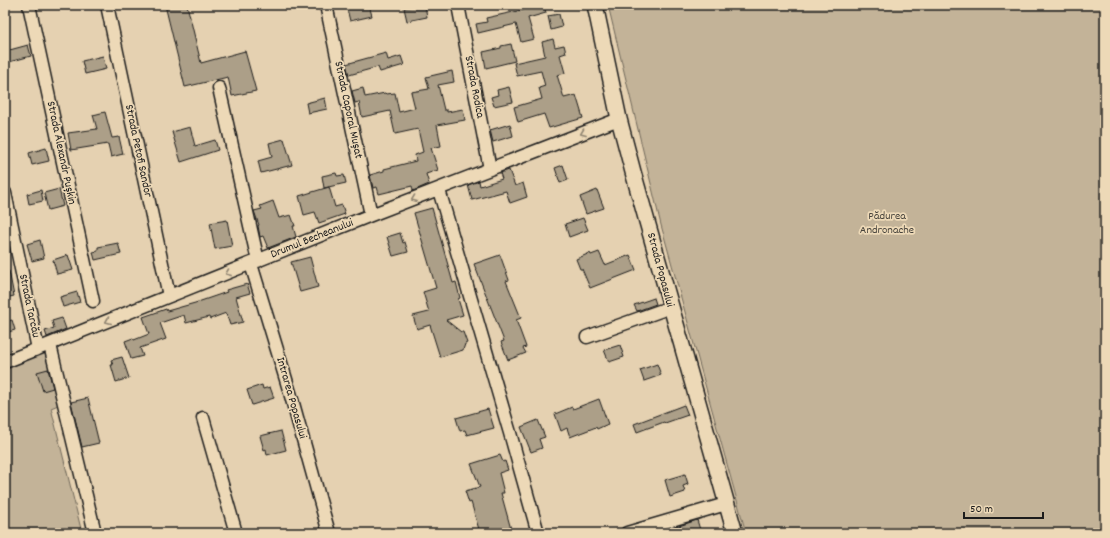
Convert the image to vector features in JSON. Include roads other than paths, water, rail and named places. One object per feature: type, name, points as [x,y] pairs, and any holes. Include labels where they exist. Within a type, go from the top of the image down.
[{"type":"street","name":"Strada Alexandr Pușkin","points":[[29,5],[94,301]]},
{"type":"street","name":"Strada Petofi Sandor","points":[[107,5],[169,296]]},
{"type":"street","name":"Strada Caporal Mușat","points":[[326,5],[371,215]]},
{"type":"street","name":"Strada Rodica","points":[[458,5],[490,170]]},
{"type":"street","name":"Strada Popasului","points":[[595,5],[619,119],[670,307],[735,533]]},
{"type":"street","name":"Intrarea Popasului","points":[[219,88],[254,262],[329,533]]},
{"type":"street","name":"Drumul Becheanului","points":[[5,362],[371,215],[439,190],[619,119]]},
{"type":"street","points":[[439,190],[538,533]]},
{"type":"street","name":"Strada Tarcău","points":[[5,193],[38,349]]},
{"type":"street","points":[[587,337],[670,307]]},
{"type":"street","points":[[50,344],[95,533]]},
{"type":"street","points":[[203,418],[236,533]]},
{"type":"street","points":[[626,533],[726,504]]},
{"type":"park label","name":"Pădurea Andronache","points":[[887,223]]}]
